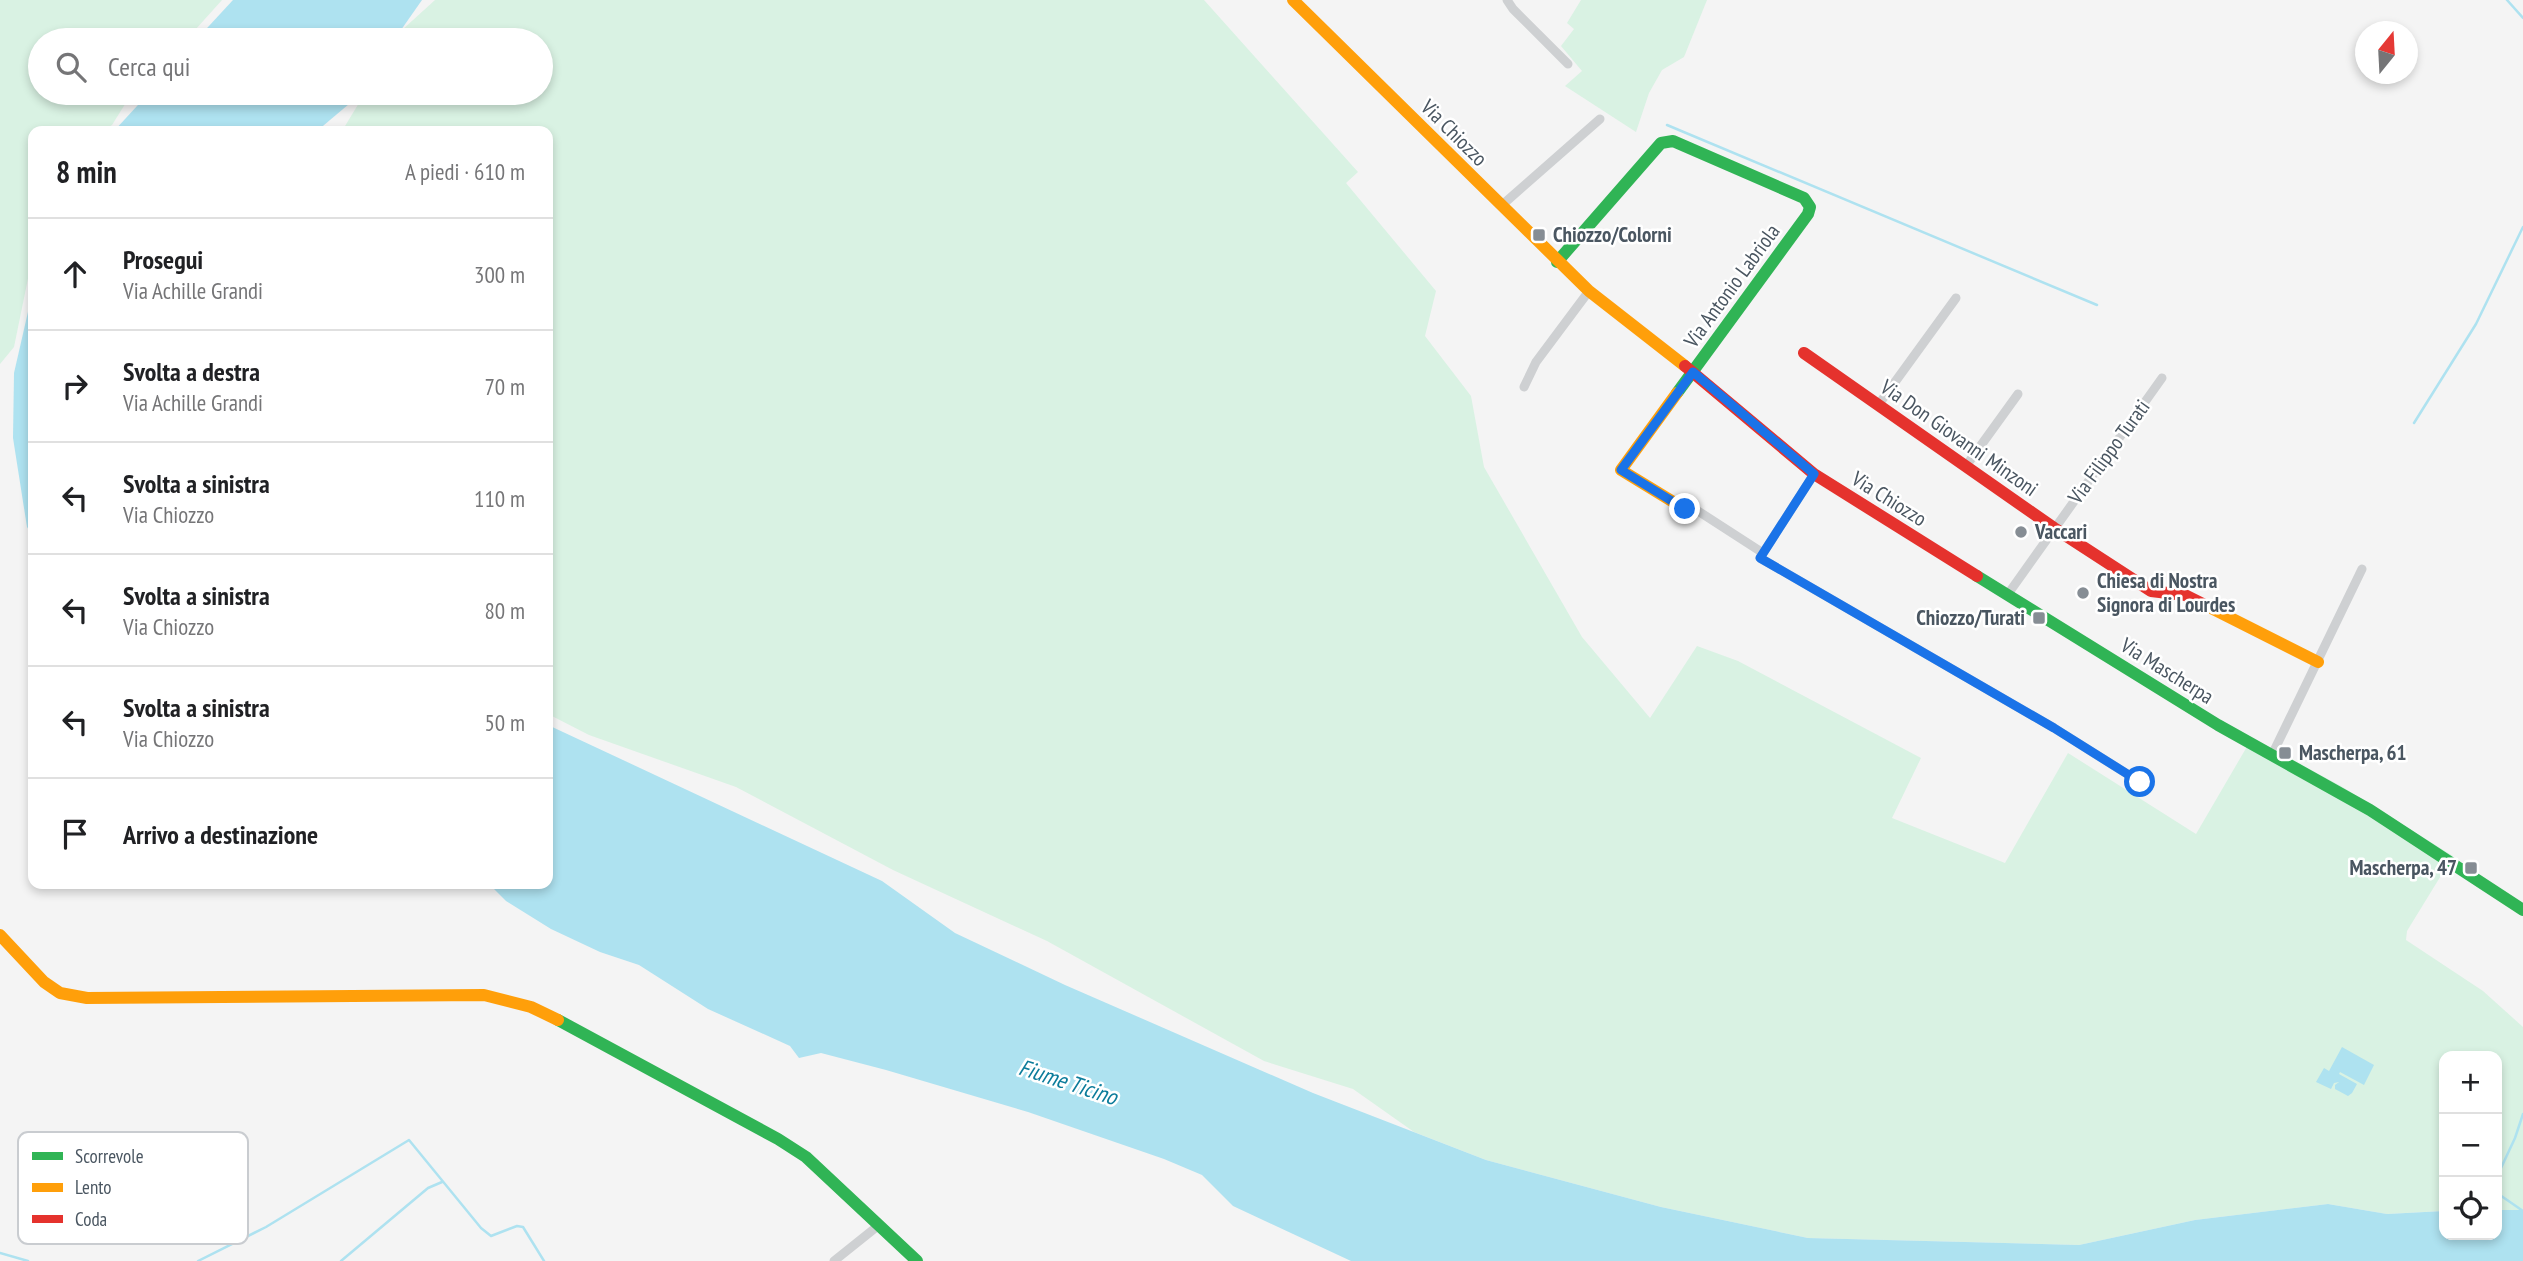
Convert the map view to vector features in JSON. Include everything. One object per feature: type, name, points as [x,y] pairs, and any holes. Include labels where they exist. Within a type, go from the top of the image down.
[{"type":"street","name":"Via Chiozzo","points":[[1293,0],[1589,291],[1693,372],[1814,474],[2008,594]]},
{"type":"street","points":[[1507,0],[1568,64]]},
{"type":"street","points":[[1501,206],[1600,119]]},
{"type":"street","name":"Via Antonio Labriola","points":[[1557,262],[1661,143],[1673,141],[1804,198],[1810,207],[1808,214],[1693,372]]},
{"type":"street","points":[[1524,387],[1536,362],[1589,291]]},
{"type":"street","points":[[1878,404],[1955,298]]},
{"type":"street","name":"Via Don Giovanni Minzoni","points":[[1804,353],[2054,528],[2151,591],[2185,596],[2318,662]]},
{"type":"street","points":[[1685,509],[1621,470],[1693,372]]},
{"type":"street","name":"Via Filippo Turati","points":[[2008,594],[2161,378]]},
{"type":"street","points":[[1966,466],[2018,394]]},
{"type":"street","points":[[1814,474],[1760,558],[2054,728],[2140,782]]},
{"type":"street","points":[[1698,511],[1763,553]]},
{"type":"street","points":[[2272,755],[2362,569]]},
{"type":"street","name":"Via Mascherpa","points":[[2008,594],[2218,725],[2370,810],[2523,910]]},
{"type":"street","points":[[0,935],[44,982],[60,993],[86,998],[484,995],[531,1007],[562,1021],[806,1157],[917,1261]]},
{"type":"street","points":[[834,1261],[879,1225]]},
{"type":"green space","points":[[0,0],[222,0],[197,28],[28,28],[28,105],[124,105],[110,126],[28,126],[28,278],[14,347],[0,364]]},
{"type":"green space","points":[[435,0],[1204,0],[1358,172],[1346,183],[1436,291],[1425,336],[1471,396],[1484,467],[1582,637],[1650,718],[1697,646],[1738,661],[1921,758],[1892,818],[2005,863],[2068,753],[2196,834],[2252,738],[2341,786],[2453,856],[2407,931],[2406,940],[2483,991],[2523,1027],[2523,1210],[2502,1210],[2502,1051],[2439,1051],[2439,1211],[2387,1214],[2328,1204],[2195,1220],[2079,1245],[1808,1238],[1661,1207],[1486,1160],[1414,1132],[1353,1089],[1264,1061],[1047,941],[893,870],[736,787],[589,735],[553,717],[553,126],[345,126],[358,105],[553,105],[553,28],[404,28]]},
{"type":"green space","points":[[1581,0],[1707,0],[1684,57],[1662,70],[1649,93],[1636,132],[1565,86],[1582,71],[1561,46],[1574,29],[1567,23]]},
{"type":"water","points":[[233,0],[422,0],[402,28],[207,28]]},
{"type":"water","points":[[138,105],[348,105],[323,126],[119,126]]},
{"type":"water","points":[[28,312],[28,528],[13,438],[14,373]]},
{"type":"water","name":"Fiume Ticino","points":[[553,727],[882,881],[955,933],[1065,985],[1313,1093],[1486,1160],[1661,1207],[1808,1238],[2079,1245],[2195,1220],[2328,1204],[2387,1214],[2439,1211],[2439,1240],[2502,1240],[2502,1210],[2523,1210],[2523,1261],[1351,1261],[1233,1206],[1202,1175],[1164,1159],[1028,1112],[886,1070],[821,1053],[799,1058],[790,1046],[708,1009],[639,965],[600,952],[551,929],[506,901],[494,889],[553,889]]},
{"type":"water","points":[[2342,1047],[2374,1065],[2364,1085],[2340,1072],[2339,1074],[2357,1084],[2348,1096],[2335,1089],[2339,1082],[2334,1083],[2331,1089],[2316,1082],[2324,1068],[2329,1071]]},
{"type":"waterway","points":[[2507,0],[2523,18]]},
{"type":"waterway","points":[[1667,125],[2097,305]]},
{"type":"waterway","points":[[2414,423],[2476,324],[2523,227]]},
{"type":"waterway","points":[[2502,1166],[2523,1114]]},
{"type":"waterway","points":[[248,1236],[409,1140],[481,1228],[491,1236],[517,1226],[523,1227],[544,1261]]},
{"type":"waterway","points":[[341,1261],[428,1188],[442,1182]]},
{"type":"waterway","points":[[2502,1196],[2523,1211]]},
{"type":"waterway","points":[[198,1261],[232,1244]]},
{"type":"waterway","points":[[0,1253],[28,1261]]},
{"type":"traffic: fast","points":[[1557,262],[1661,143],[1673,141],[1804,198],[1810,207],[1808,214],[1677,393]]},
{"type":"traffic: fast","points":[[1977,576],[2218,725],[2370,810],[2523,910]]},
{"type":"traffic: fast","points":[[558,1020],[778,1139],[806,1157],[917,1261]]},
{"type":"traffic: slow","points":[[1293,0],[1589,291],[1685,366]]},
{"type":"traffic: slow","points":[[1677,393],[1621,470],[1685,509]]},
{"type":"traffic: slow","points":[[2205,605],[2318,662]]},
{"type":"traffic: slow","points":[[0,935],[44,982],[60,993],[87,998],[484,995],[531,1007],[558,1020]]},
{"type":"traffic: jam","points":[[1804,353],[2054,528],[2151,591],[2185,595],[2205,605]]},
{"type":"traffic: jam","points":[[1685,366],[1814,474],[1977,576]]},
{"type":"place","name":"Chiozzo/Colorni","points":[[1539,235]]},
{"type":"place","name":"Vaccari","points":[[2021,532]]},
{"type":"place","name":"Chiesa di Nostra Signora di Lourdes","points":[[2083,593]]},
{"type":"place","name":"Chiozzo/Turati","points":[[2039,618]]},
{"type":"place","name":"Mascherpa, 61","points":[[2285,753]]},
{"type":"place","name":"Mascherpa, 47","points":[[2471,868]]},
{"type":"route","points":[[1685,509],[1621,470],[1693,372],[1814,474],[1760,558],[2054,728],[2140,782]]}]
